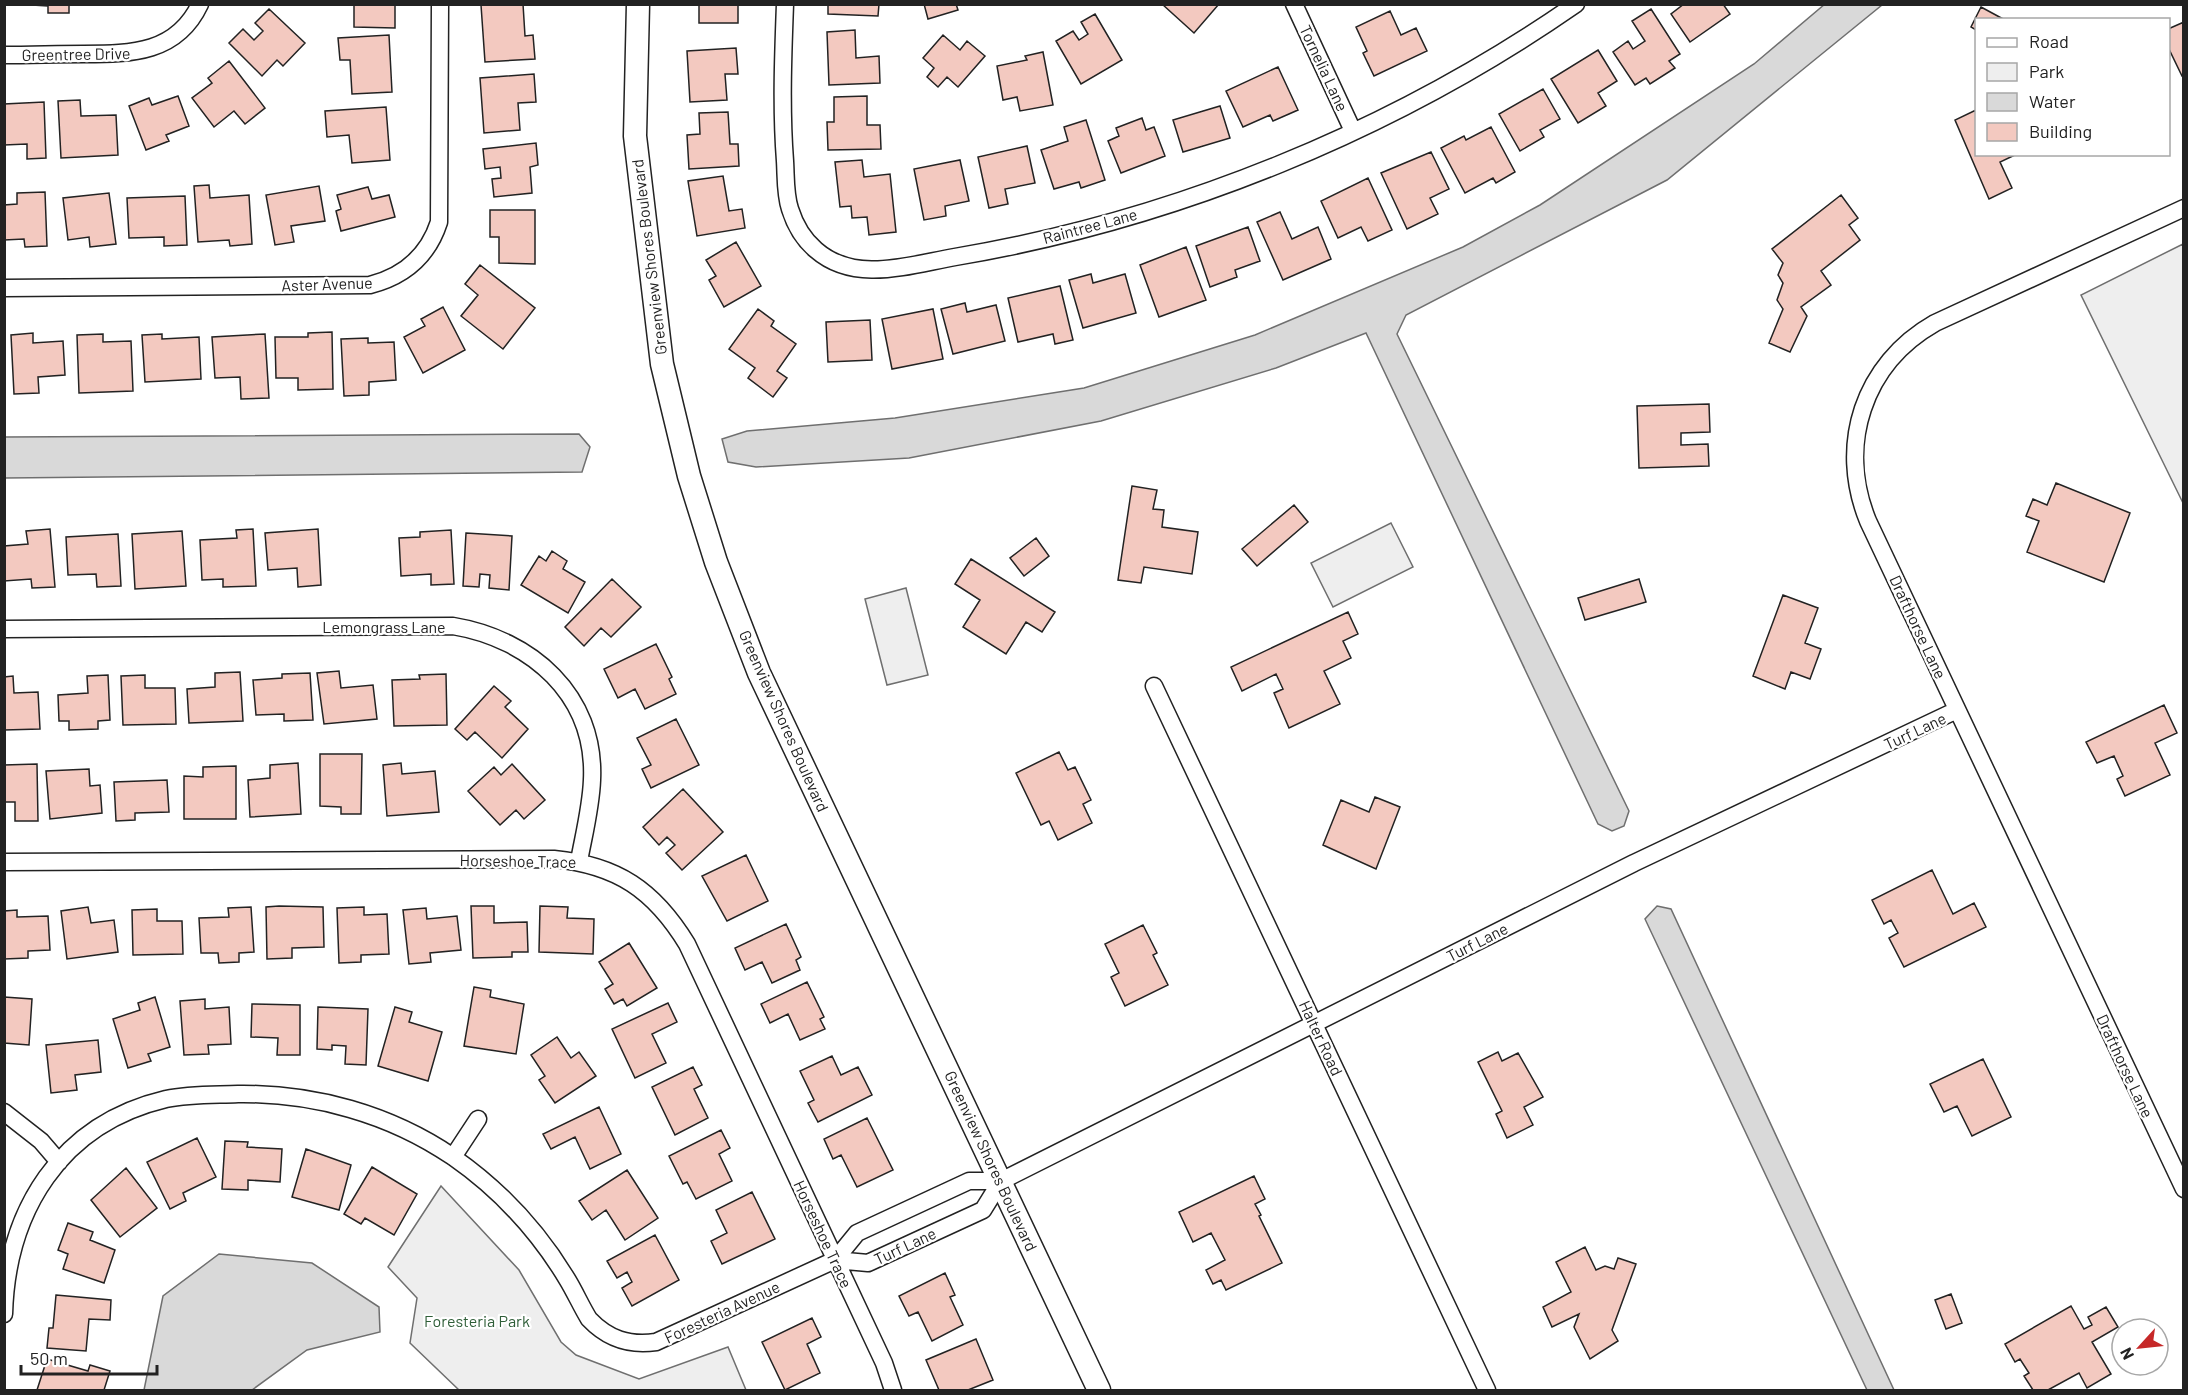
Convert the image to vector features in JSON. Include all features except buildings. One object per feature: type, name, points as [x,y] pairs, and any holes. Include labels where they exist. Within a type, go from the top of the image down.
[{"type":"street","name":"Greentree Drive","points":[[4,55],[139,53],[159,46],[177,35],[187,25],[200,4]]},
{"type":"street","name":"Aster Avenue","points":[[4,288],[370,285],[403,272],[420,259],[428,247],[437,228],[441,208],[438,132],[440,4]]},
{"type":"street","name":"Greenview Shores Boulevard","points":[[639,4],[635,136],[662,364],[688,476],[716,562],[759,673],[1099,1390]]},
{"type":"street","name":"Raintree Lane","points":[[785,4],[783,137],[789,208],[797,228],[815,249],[839,264],[853,268],[881,269],[983,252],[1104,224],[1262,171],[1353,131],[1482,64],[1576,4]]},
{"type":"street","name":"Tornelia Lane","points":[[1294,4],[1353,131]]},
{"type":"street","name":"Drafthorse Lane","points":[[2184,208],[1924,330],[1894,354],[1866,395],[1856,432],[1853,457],[1862,506],[2184,1189]]},
{"type":"street","name":"Lemongrass Lane","points":[[4,629],[453,627],[478,630],[502,639],[524,650],[544,666],[570,699],[585,729],[591,753],[592,779],[579,861]]},
{"type":"street","name":"Halter Road","points":[[1154,686],[1487,1390]]},
{"type":"street","name":"Turf Lane","points":[[835,1260],[857,1233],[969,1181],[1001,1181],[1634,863],[1957,710]]},
{"type":"street","name":"Horseshoe Trace","points":[[4,862],[542,859],[579,861],[605,869],[639,887],[658,903],[674,923],[884,1363],[893,1390]]},
{"type":"street","name":"Foresteria Avenue","points":[[4,1314],[5,1283],[14,1239],[25,1211],[59,1162],[99,1128],[125,1114],[167,1099],[196,1095],[257,1094],[331,1104],[401,1128],[453,1157],[481,1178],[514,1208],[543,1242],[589,1319],[603,1332],[619,1340],[644,1344],[670,1338],[835,1260]]},
{"type":"street","points":[[4,1112],[41,1141],[59,1162]]},
{"type":"street","points":[[453,1157],[478,1119]]},
{"type":"street","name":"Turf Lane","points":[[835,1260],[868,1263],[983,1210],[1001,1181]]},
{"type":"green space","points":[[2183,244],[2183,503],[2081,295]]},
{"type":"green space","points":[[1391,523],[1413,567],[1333,607],[1311,563]]},
{"type":"green space","points":[[906,588],[928,675],[887,685],[865,599]]},
{"type":"green space","name":"Foresteria Park","points":[[441,1186],[519,1270],[561,1342],[576,1355],[639,1379],[728,1347],[746,1390],[459,1390],[410,1343],[417,1298],[388,1267]]},
{"type":"water","points":[[1825,4],[1882,5],[1667,180],[1406,315],[1397,334],[1629,811],[1624,826],[1612,831],[1598,824],[1366,333],[1276,368],[1101,421],[909,458],[756,467],[728,462],[722,439],[747,431],[895,418],[1084,388],[1255,335],[1463,247],[1540,205],[1754,64]]},
{"type":"water","points":[[579,434],[590,447],[582,472],[5,478],[5,437]]},
{"type":"water","points":[[1657,906],[1671,909],[1894,1390],[1867,1390],[1645,919]]},
{"type":"water","points":[[219,1254],[312,1263],[379,1307],[380,1332],[307,1350],[252,1390],[144,1390],[163,1296]]}]
